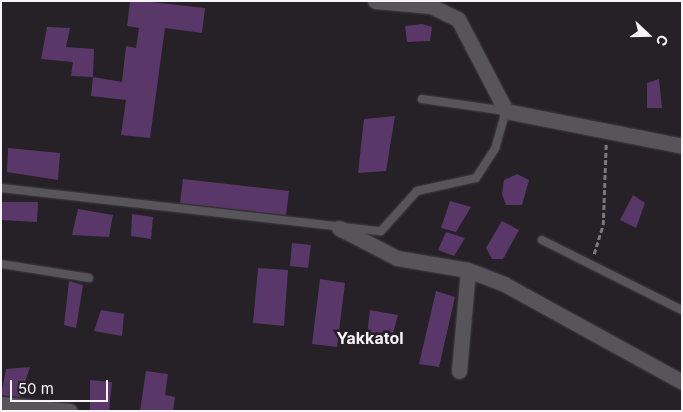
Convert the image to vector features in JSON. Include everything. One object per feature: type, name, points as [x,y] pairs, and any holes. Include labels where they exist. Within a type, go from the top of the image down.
[{"type":"street","points":[[375,1],[444,5],[469,34],[506,111],[682,146]]},
{"type":"street","points":[[340,228],[398,258],[468,270],[504,284],[682,382]]},
{"type":"street","points":[[459,371],[468,270]]},
{"type":"street","points":[[1,404],[70,411]]},
{"type":"lane","points":[[1,188],[340,228],[381,231],[417,191],[476,178],[495,149],[506,111],[422,99]]},
{"type":"lane","points":[[542,240],[682,310]]},
{"type":"lane","points":[[1,264],[89,278]]},
{"type":"path","points":[[591,263],[602,225],[606,130]]},
{"type":"building","points":[[142,1],[205,8],[202,33],[165,28],[150,138],[121,135],[126,100],[91,96],[93,77],[122,82],[126,46],[136,48],[139,28],[127,26],[130,2]]},
{"type":"building","points":[[422,24],[432,27],[430,41],[407,42],[405,26]]},
{"type":"building","points":[[47,27],[70,28],[66,47],[94,49],[93,77],[71,76],[73,62],[41,59]]},
{"type":"building","points":[[659,79],[662,108],[647,108],[647,83]]},
{"type":"building","points":[[395,116],[386,171],[358,173],[364,119]]},
{"type":"building","points":[[8,148],[60,153],[58,180],[7,172]]},
{"type":"building","points":[[517,174],[529,180],[522,205],[506,205],[502,194],[504,180]]},
{"type":"building","points":[[183,179],[289,191],[286,215],[180,203]]},
{"type":"building","points":[[633,195],[645,203],[636,228],[620,220]]},
{"type":"building","points":[[450,201],[471,207],[456,232],[441,228]]},
{"type":"building","points":[[1,202],[38,202],[37,222],[1,220]]},
{"type":"building","points":[[78,209],[113,215],[109,237],[72,235]]},
{"type":"building","points":[[132,214],[153,217],[151,239],[131,236]]},
{"type":"building","points":[[502,221],[519,230],[503,259],[492,259],[486,248]]},
{"type":"building","points":[[446,232],[465,238],[454,256],[438,250]]},
{"type":"building","points":[[292,243],[311,245],[308,268],[290,266]]},
{"type":"building","points":[[258,268],[288,270],[284,326],[253,323]]},
{"type":"building","points":[[320,279],[345,283],[337,347],[312,344]]},
{"type":"building","points":[[69,281],[83,285],[76,328],[64,325]]},
{"type":"building","points":[[436,291],[455,297],[439,367],[419,364]]},
{"type":"building","points":[[101,310],[124,314],[122,336],[94,331]]},
{"type":"building","points":[[370,310],[398,315],[392,337],[367,335]]},
{"type":"building","points":[[30,367],[20,397],[1,395],[6,369]]},
{"type":"building","points":[[146,371],[168,374],[165,395],[175,397],[173,411],[140,411]]},
{"type":"building","points":[[90,380],[112,382],[109,411],[90,411]]},
{"type":"district","name":"Yakkatol","points":[[370,338]]}]
